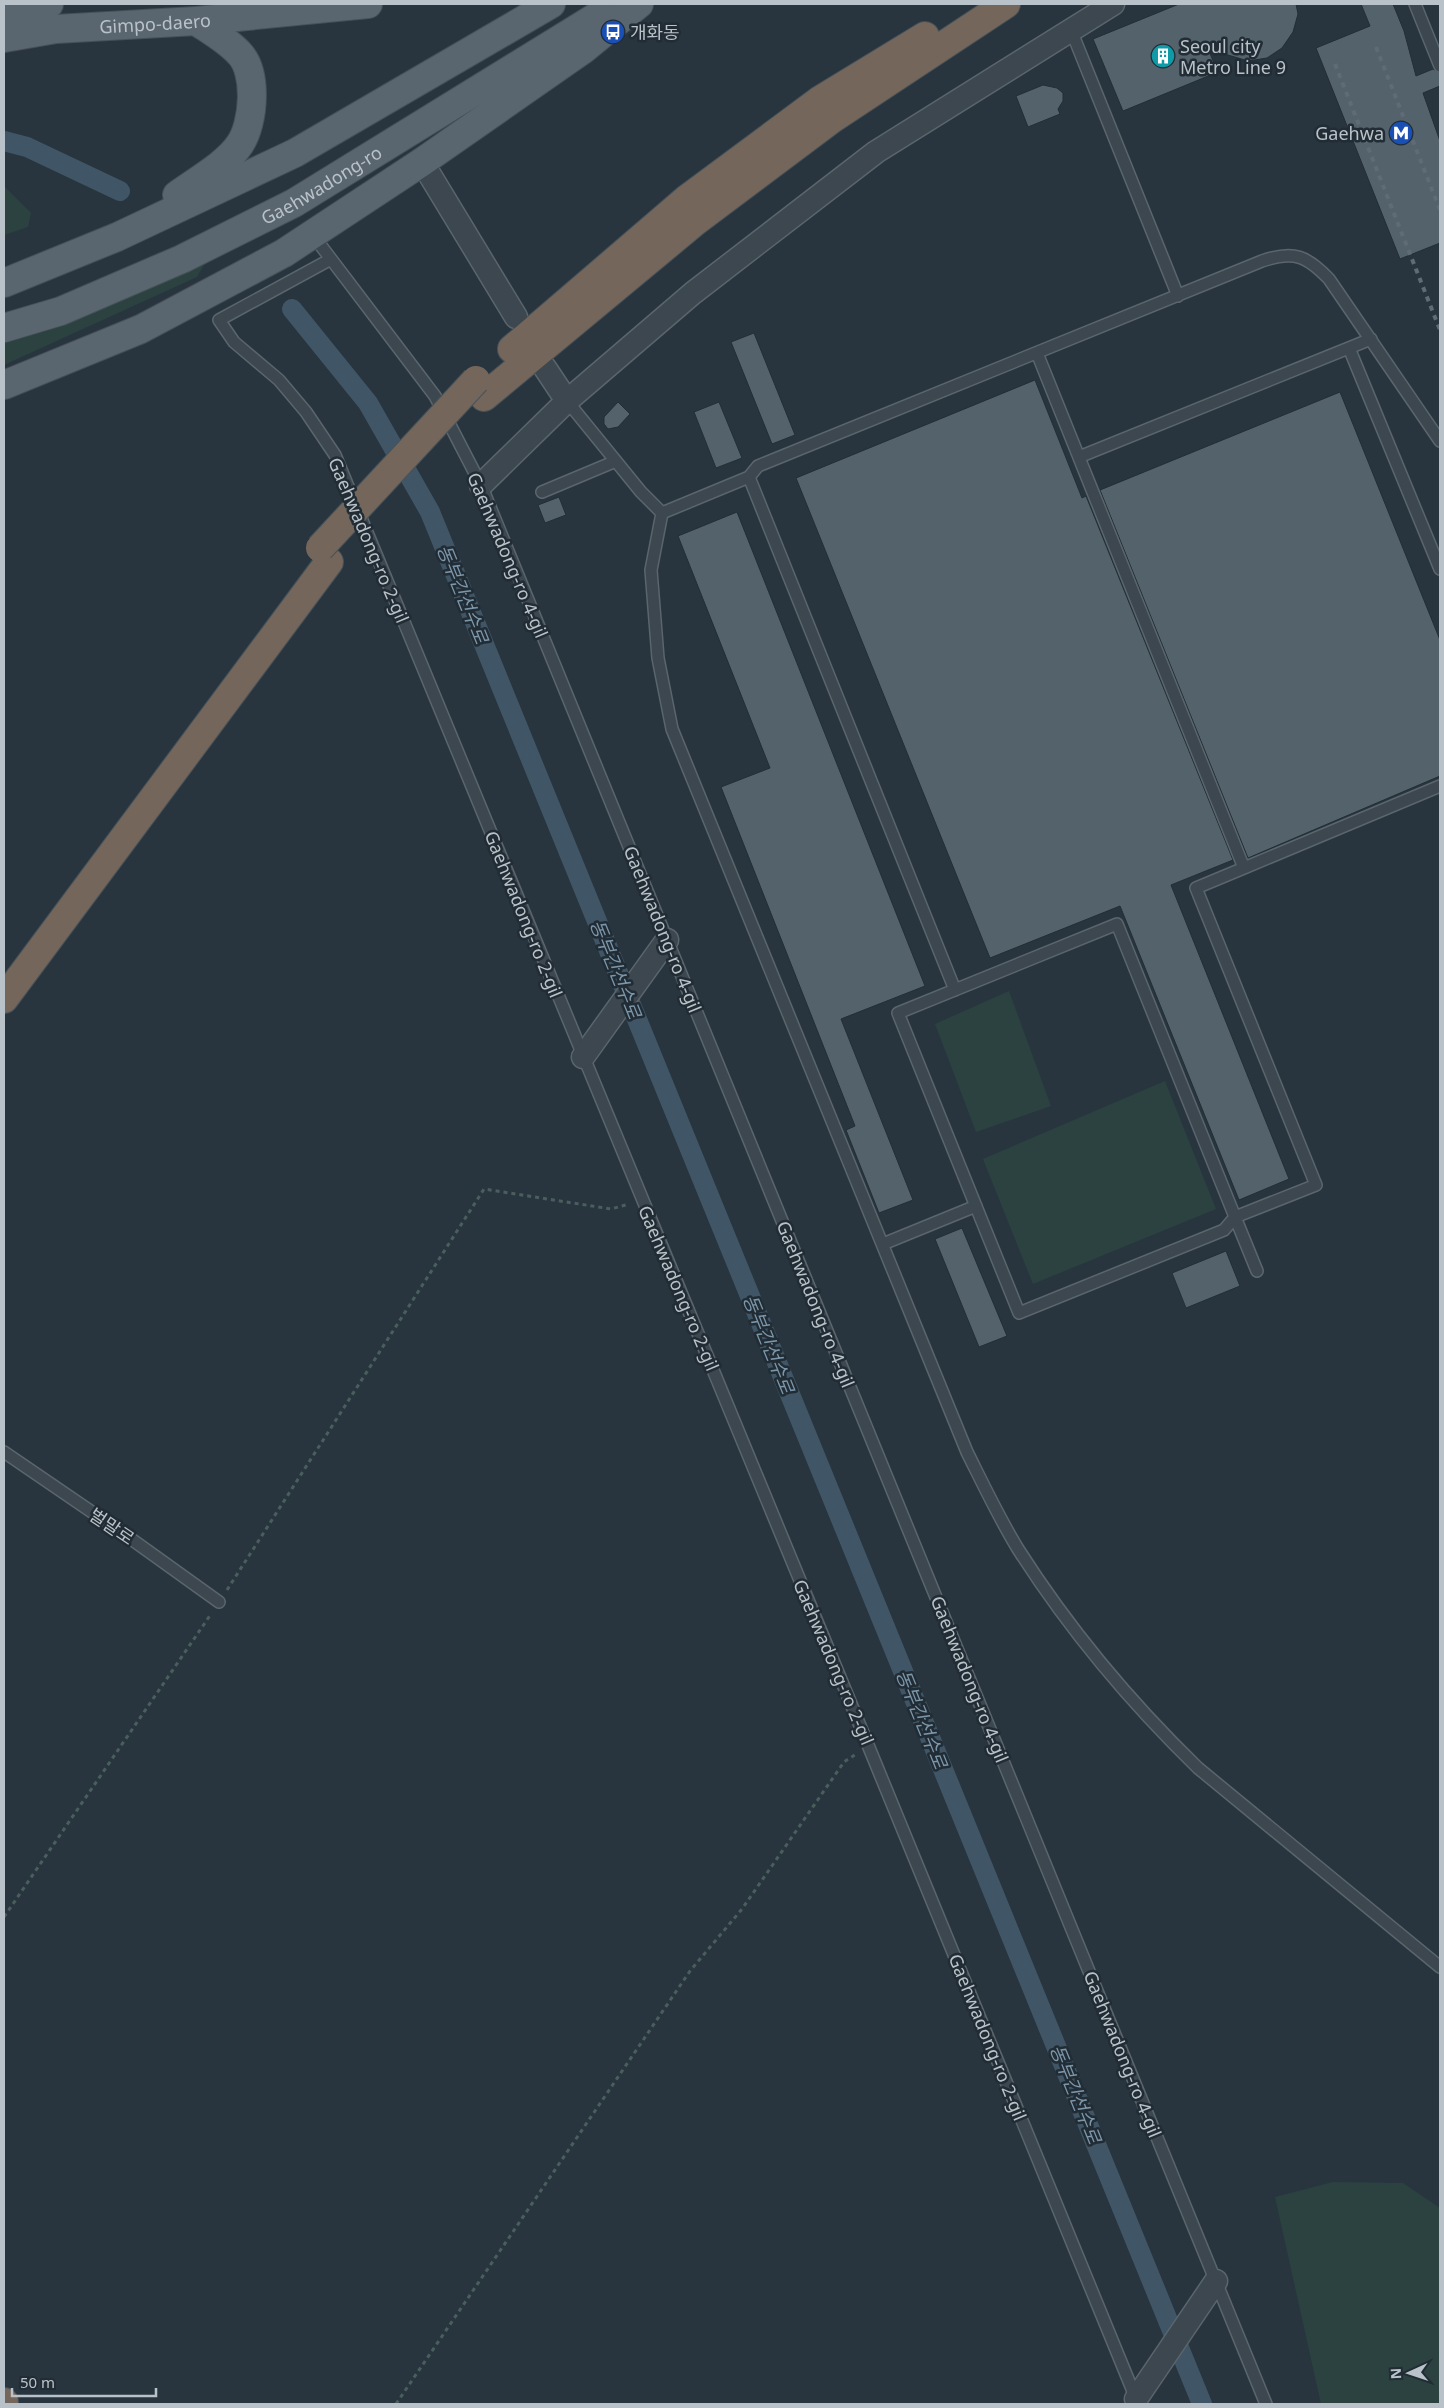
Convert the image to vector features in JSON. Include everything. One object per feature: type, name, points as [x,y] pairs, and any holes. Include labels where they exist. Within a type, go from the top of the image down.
[{"type":"highway","points":[[4,973],[324,555],[480,388],[688,198],[820,100],[977,4]]},
{"type":"highway","points":[[480,388],[696,221],[832,119],[1006,4]]},
{"type":"highway","points":[[4,999],[324,555]]},
{"type":"main road","points":[[4,12],[49,4]]},
{"type":"main road","name":"Gimpo-daero","points":[[4,38],[56,30],[196,21],[368,4]]},
{"type":"main road","points":[[4,283],[117,237],[295,153],[551,4]]},
{"type":"main road","name":"Gaehwadong-ro","points":[[4,328],[61,310],[182,259],[294,202],[618,4]]},
{"type":"main road","points":[[4,385],[142,329],[284,253],[422,162],[584,49],[639,4]]},
{"type":"main road","points":[[117,237],[219,165],[240,144],[249,120],[253,95],[241,54],[196,21]]},
{"type":"street","points":[[481,485],[567,401],[693,293],[876,152],[1113,4]]},
{"type":"street","points":[[422,162],[516,317]]},
{"type":"street","points":[[545,368],[567,401]]},
{"type":"street","points":[[588,1049],[667,940]]},
{"type":"street","points":[[1138,2398],[1210,2289]]},
{"type":"lane","points":[[1415,4],[1440,66]]},
{"type":"lane","points":[[1071,30],[1178,296]]},
{"type":"lane","name":"Gaehwadong-ro 4-gil","points":[[312,234],[435,396],[481,485],[667,940],[1210,2289],[1266,2404]]},
{"type":"lane","points":[[662,513],[749,478],[758,466],[1276,256],[1294,255],[1313,262],[1329,279],[1440,440]]},
{"type":"lane","name":"Gaehwadong-ro 2-gil","points":[[331,259],[219,320],[234,342],[279,380],[335,455],[588,1049],[642,1200],[1138,2398]]},
{"type":"lane","points":[[1079,457],[1371,339]]},
{"type":"lane","points":[[1349,348],[1440,569]]},
{"type":"lane","points":[[1037,353],[1244,868]]},
{"type":"lane","points":[[567,401],[641,492],[662,513]]},
{"type":"lane","points":[[542,492],[616,461]]},
{"type":"lane","points":[[749,478],[955,990]]},
{"type":"lane","points":[[662,513],[651,570],[658,658],[672,728],[967,1452],[998,1514],[1018,1549],[1107,1670],[1162,1733],[1198,1768],[1440,1967]]},
{"type":"lane","points":[[1257,1271],[1235,1217],[1117,924],[898,1013],[1019,1313],[1224,1230],[1235,1217],[1316,1185],[1196,888],[1440,786]]},
{"type":"lane","points":[[883,1244],[976,1206]]},
{"type":"lane","name":"벌말로","points":[[4,1452],[219,1602]]},
{"type":"path","points":[[4,1917],[219,1602],[484,1189],[611,1209],[642,1200]]},
{"type":"path","points":[[396,2404],[690,1971],[742,1909],[844,1762],[868,1745]]},
{"type":"green space","points":[[4,186],[31,213],[28,227],[4,235]]},
{"type":"green space","points":[[205,263],[197,277],[4,365],[4,343],[134,294]]},
{"type":"green space","points":[[1009,991],[1051,1106],[976,1132],[935,1024]]},
{"type":"green space","points":[[1165,1081],[1216,1209],[1033,1284],[983,1159]]},
{"type":"green space","points":[[1333,2182],[1403,2183],[1440,2208],[1440,2404],[1321,2404],[1275,2197]]},
{"type":"building","name":"Seoul city Metro Line 9","points":[[1179,4],[1296,4],[1298,14],[1293,32],[1282,48],[1267,58],[1248,61],[1208,49],[1218,72],[1123,111],[1093,39]]},
{"type":"building","name":"Gaehwa","points":[[1361,4],[1393,4],[1404,31],[1416,76],[1433,69],[1440,73],[1440,86],[1423,93],[1440,141],[1440,243],[1400,259],[1316,48],[1370,26]]},
{"type":"building","points":[[1043,85],[1057,88],[1063,93],[1063,101],[1058,109],[1060,114],[1028,127],[1016,96]]},
{"type":"building","points":[[754,333],[795,435],[772,444],[731,342]]},
{"type":"building","points":[[1035,380],[1082,498],[1086,496],[1233,860],[1171,885],[1289,1179],[1239,1200],[1120,906],[990,958],[796,478]]},
{"type":"building","points":[[1340,392],[1440,640],[1440,776],[1248,858],[1100,490]]},
{"type":"building","points":[[618,402],[630,414],[618,427],[608,429],[604,424],[604,417]]},
{"type":"building","points":[[719,402],[742,458],[716,468],[694,412]]},
{"type":"building","points":[[559,497],[566,515],[545,523],[538,505]]},
{"type":"building","points":[[737,512],[925,986],[841,1019],[913,1200],[879,1213],[846,1130],[855,1126],[721,787],[770,768],[678,536]]},
{"type":"building","points":[[962,1228],[1007,1336],[979,1347],[935,1239]]},
{"type":"building","points":[[1226,1251],[1240,1286],[1186,1308],[1172,1273]]},
{"type":"waterway","name":"동부간선수로","points":[[4,141],[27,147],[120,191]]},
{"type":"waterway","name":"동부간선수로","points":[[292,309],[368,403],[430,512],[1202,2404]]},
{"type":"railway","points":[[1376,47],[1440,210]]},
{"type":"railway","points":[[1335,64],[1440,330]]},
{"type":"place","name":"개화동","points":[[613,32]]},
{"type":"place","name":"Seoul city Metro Line 9","points":[[1163,56]]},
{"type":"place","name":"Gaehwa","points":[[1401,133]]}]
